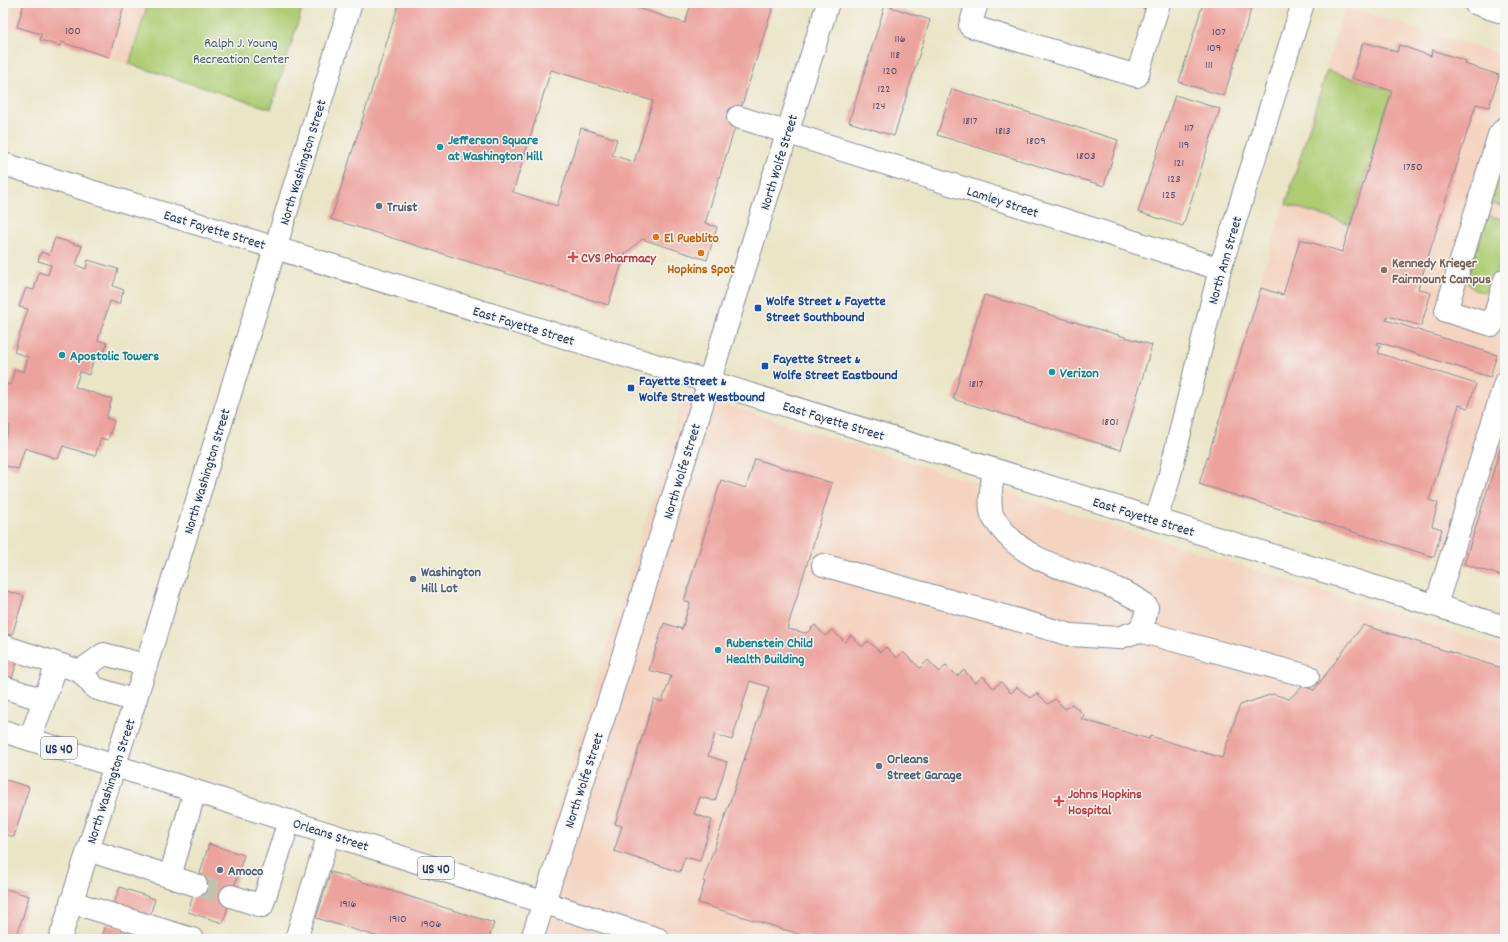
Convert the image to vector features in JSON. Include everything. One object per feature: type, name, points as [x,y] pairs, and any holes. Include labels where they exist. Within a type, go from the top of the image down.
[{"type":"main road","name":"North Washington Street","points":[[60,939],[351,3]]},
{"type":"main road","name":"North Wolfe Street","points":[[532,939],[606,710],[828,3]]},
{"type":"main road","points":[[977,3],[970,26],[1137,76],[1159,3]]},
{"type":"main road","name":"North Ann Street","points":[[1156,519],[1168,482],[1220,269],[1304,3]]},
{"type":"main road","points":[[1475,3],[1505,13]]},
{"type":"main road","name":"Lamley Street","points":[[738,117],[1220,269]]},
{"type":"main road","points":[[1505,128],[1500,134],[1446,311],[1492,325],[1505,280]]},
{"type":"main road","name":"East Fayette Street","points":[[3,164],[1505,627]]},
{"type":"main road","points":[[1436,605],[1505,383]]},
{"type":"main road","points":[[994,470],[990,498],[991,511],[994,518],[1005,533],[1018,547],[1040,560],[1097,580],[1139,599],[1146,607],[1145,618],[1139,630]]},
{"type":"main road","points":[[824,565],[1071,635],[1118,638],[1139,630],[1308,676]]},
{"type":"main road","points":[[3,646],[80,671],[95,688],[135,701]]},
{"type":"main road","points":[[80,671],[104,654],[145,664]]},
{"type":"main road","points":[[30,739],[57,664]]},
{"type":"main road","points":[[3,687],[44,700]]},
{"type":"main road","name":"Orleans Street","points":[[3,731],[658,939]]},
{"type":"main road","points":[[170,876],[195,791]]},
{"type":"main road","points":[[231,896],[262,906],[289,821]]},
{"type":"main road","points":[[296,939],[329,834]]},
{"type":"main road","points":[[88,850],[196,885]]},
{"type":"main road","points":[[71,902],[192,939]]},
{"type":"shaded area","points":[[13,3],[148,3],[129,64],[5,27]]},
{"type":"shaded area","name":"Kennedy Krieger Fairmount Campus","points":[[1345,7],[1505,56],[1505,578],[1198,484]]},
{"type":"shaded area","name":"Johns Hopkins Hospital","points":[[685,392],[1505,648],[1505,939],[517,939]]},
{"type":"green space","name":"Ralph J. Young Recreation Center","points":[[148,3],[304,3],[271,109],[129,64]]},
{"type":"green space","points":[[1327,70],[1392,91],[1350,224],[1286,204]]},
{"type":"green space","points":[[1505,157],[1505,207],[1490,203]]},
{"type":"green space","points":[[1488,215],[1505,220],[1505,244],[1491,288],[1485,292],[1473,289],[1469,285],[1467,278]]},
{"type":"building","points":[[24,3],[125,3],[109,57],[61,42],[60,46],[40,40],[41,34],[17,27]]},
{"type":"building","name":"Jefferson Square at Washington Hill","points":[[399,3],[621,3],[685,23],[691,3],[774,3],[705,223],[717,227],[707,260],[642,239],[625,254],[608,305],[331,219]],"holes":[[[551,70],[653,101],[634,162],[612,155],[617,139],[581,128],[557,206],[513,192]]]},
{"type":"building","points":[[1128,3],[1152,3],[1149,10]]},
{"type":"building","points":[[1203,3],[1253,3],[1224,96],[1179,82]]},
{"type":"building","points":[[885,5],[930,20],[894,136],[849,122]]},
{"type":"building","name":"Kennedy Krieger Fairmount Campus","points":[[1363,42],[1397,52],[1399,45],[1431,56],[1432,50],[1466,61],[1465,64],[1499,75],[1489,107],[1476,104],[1418,289],[1431,293],[1421,326],[1388,316],[1386,320],[1497,355],[1490,377],[1378,342],[1377,344],[1381,346],[1378,353],[1476,384],[1468,408],[1459,405],[1429,500],[1438,503],[1432,526],[1442,529],[1434,557],[1199,484],[1261,288],[1283,295],[1300,239],[1342,252],[1392,91],[1352,78]]},
{"type":"building","points":[[952,89],[1118,140],[1104,186],[937,135]]},
{"type":"building","points":[[1175,95],[1220,109],[1183,226],[1138,212]]},
{"type":"building","name":"Apostolic Towers","points":[[55,238],[82,246],[76,265],[86,269],[88,260],[118,269],[113,286],[124,290],[119,304],[110,301],[98,340],[107,343],[102,361],[94,358],[89,375],[80,372],[75,387],[112,399],[106,418],[114,421],[108,440],[101,438],[95,456],[63,446],[58,459],[25,448],[18,469],[3,465],[3,436],[6,437],[10,426],[3,424],[3,412],[6,402],[3,401],[3,383],[10,385],[15,369],[24,372],[28,357],[14,352],[28,309],[19,307],[26,288],[34,290],[39,272],[48,275],[51,265],[38,261],[41,252],[49,255]]},
{"type":"building","name":"Verizon","points":[[984,295],[1152,345],[1121,450],[953,399]]},
{"type":"building","points":[[1505,434],[1505,577],[1464,564]]},
{"type":"building","name":"Johns Hopkins Hospital","points":[[755,459],[832,483],[787,629],[806,633],[815,625],[825,636],[832,630],[845,642],[851,635],[862,647],[868,641],[880,652],[886,647],[897,658],[903,652],[920,668],[928,660],[940,672],[946,665],[957,676],[964,670],[975,683],[983,676],[993,688],[1001,682],[1011,693],[1017,687],[1030,698],[1037,693],[1048,704],[1055,699],[1065,709],[1072,704],[1084,715],[1081,719],[1149,739],[1150,736],[1222,758],[1240,705],[1273,694],[1289,699],[1303,686],[1314,690],[1363,625],[1505,669],[1505,939],[815,939],[698,903],[705,882],[703,881],[769,687],[750,681],[732,740],[715,734],[708,756],[727,762],[715,801],[700,797],[694,814],[712,820],[700,861],[685,857],[680,872],[614,851],[622,826],[615,824],[654,699],[662,702],[671,676],[649,670],[664,623],[682,629],[690,603],[684,601],[721,480],[746,488]]},
{"type":"building","points":[[3,590],[24,596],[12,635],[3,633]]},
{"type":"building","points":[[3,651],[19,656],[10,684],[3,682]]},
{"type":"building","points":[[3,779],[29,787],[14,837],[3,834]]},
{"type":"building","name":"Amoco","points":[[209,844],[244,855],[223,923],[188,912]]},
{"type":"building","points":[[331,872],[494,923],[489,939],[385,939],[316,918]]},
{"type":"building","points":[[120,887],[155,899],[150,916],[114,904]]},
{"type":"building","points":[[3,888],[29,896],[16,939],[3,939]]},
{"type":"building","points":[[106,924],[146,936],[145,939],[101,939]]},
{"type":"tunnel","points":[[196,885],[231,896]]},
{"type":"place","name":"Jefferson Square at Washington Hill","points":[[440,147]]},
{"type":"place","name":"Truist","points":[[379,206]]},
{"type":"place","name":"El Pueblito","points":[[656,237]]},
{"type":"place","name":"Hopkins Spot","points":[[701,253]]},
{"type":"place","name":"CVS Pharmacy","points":[[573,257]]},
{"type":"place","name":"Kennedy Krieger Fairmount Campus","points":[[1384,270]]},
{"type":"place","name":"Wolfe Street & Fayette Street Southbound","points":[[758,308]]},
{"type":"place","name":"Apostolic Towers","points":[[62,355]]},
{"type":"place","name":"Fayette Street & Wolfe Street Eastbound","points":[[765,366]]},
{"type":"place","name":"Verizon","points":[[1052,372]]},
{"type":"place","name":"Fayette Street & Wolfe Street Westbound","points":[[631,388]]},
{"type":"place","name":"Washington Hill Lot","points":[[413,579]]},
{"type":"place","name":"Rubenstein Child Health Building","points":[[718,650]]},
{"type":"place","name":"Orleans Street Garage","points":[[879,766]]},
{"type":"place","name":"Johns Hopkins Hospital","points":[[1059,801]]},
{"type":"place","name":"Amoco","points":[[220,870]]}]
